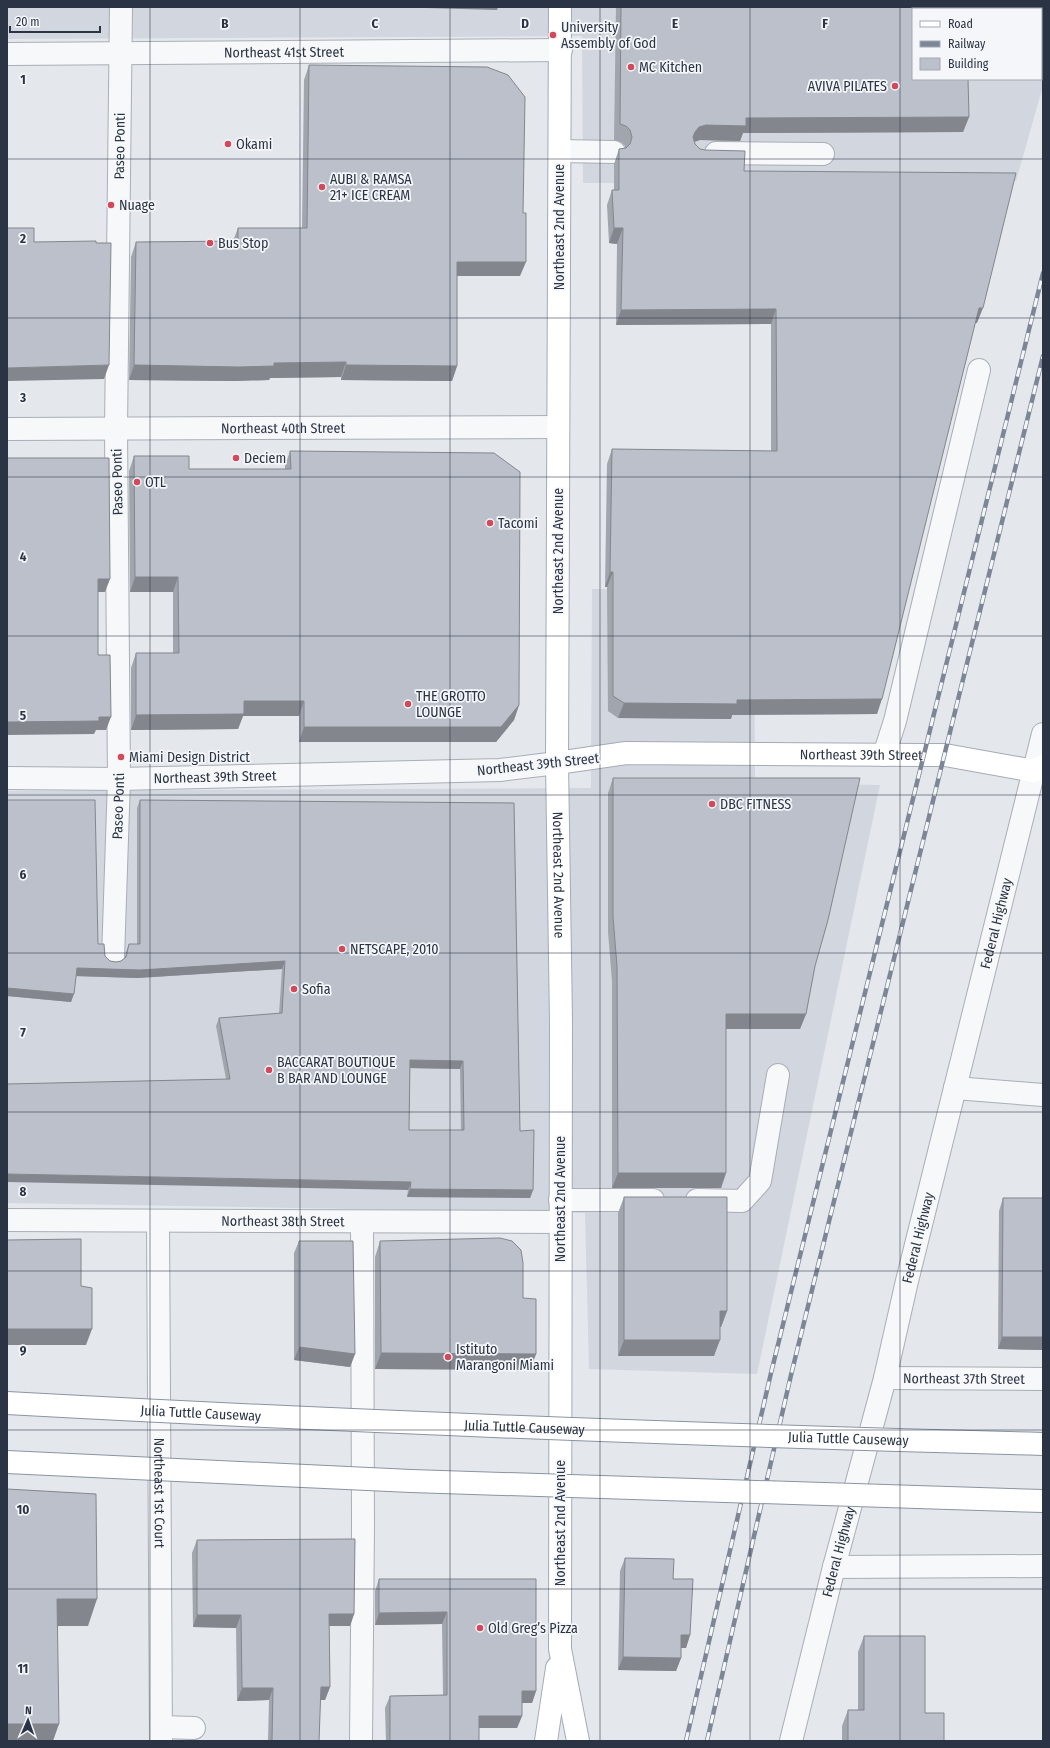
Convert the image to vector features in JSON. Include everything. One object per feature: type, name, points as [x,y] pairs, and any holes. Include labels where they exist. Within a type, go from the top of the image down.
[{"type":"main road","name":"Northeast 2nd Avenue","points":[[560,7],[557,763],[561,1021],[560,1649],[578,1741]]},
{"type":"main road","name":"Northeast 39th Street","points":[[557,763],[626,753],[945,755],[1040,772]]},
{"type":"main road","name":"Julia Tuttle Causeway","points":[[7,1403],[313,1419],[702,1434],[1043,1444]]},
{"type":"main road","points":[[7,1462],[411,1481],[1043,1501]]},
{"type":"main road","points":[[546,1741],[560,1649]]},
{"type":"street","name":"Paseo Ponti","points":[[113,958],[119,779],[116,430],[121,7]]},
{"type":"street","name":"Northeast 41st Street","points":[[7,54],[560,50]]},
{"type":"street","points":[[560,151],[614,152]]},
{"type":"street","points":[[700,153],[823,154]]},
{"type":"street","points":[[884,755],[895,721],[979,370]]},
{"type":"street","name":"Northeast 40th Street","points":[[7,429],[116,430],[558,427]]},
{"type":"street","name":"Federal Highway","points":[[790,1741],[884,1378],[955,1088],[1040,772],[1043,734]]},
{"type":"street","name":"Northeast 39th Street","points":[[7,778],[119,779],[500,770],[557,763]]},
{"type":"street","points":[[560,1200],[742,1201],[760,1181],[778,1074]]},
{"type":"street","points":[[955,1088],[1043,1095]]},
{"type":"street","name":"Northeast 38th Street","points":[[7,1220],[560,1222]]},
{"type":"street","name":"Northeast 1st Court","points":[[158,1221],[161,1734]]},
{"type":"street","points":[[361,1741],[363,1526],[362,1222]]},
{"type":"street","name":"Northeast 37th Street","points":[[884,1378],[1043,1378]]},
{"type":"street","points":[[834,1567],[1043,1566]]},
{"type":"street","points":[[161,1734],[194,1728]]},
{"type":"shaded area","points":[[7,7],[1043,7],[1043,86],[1016,181],[583,183],[582,36],[7,39]]},
{"type":"shaded area","points":[[592,589],[754,590],[755,783],[880,785],[757,1374],[589,1369],[585,1213],[7,1203],[7,791],[591,788]]},
{"type":"building","points":[[621,7],[987,7],[912,8],[912,80],[968,80],[969,117],[746,118],[746,126],[706,125],[699,127],[693,137],[695,144],[700,149],[745,151],[744,171],[1016,173],[983,308],[979,308],[882,699],[737,700],[737,704],[624,703],[613,696],[613,572],[610,572],[612,449],[777,451],[776,309],[621,310],[623,228],[614,228],[612,190],[619,190],[619,149],[626,148],[630,144],[632,137],[630,130],[626,126],[620,124]]},
{"type":"building","points":[[309,65],[487,67],[508,75],[525,97],[523,213],[526,213],[526,262],[457,262],[457,366],[346,365],[346,362],[274,363],[274,366],[239,367],[134,365],[136,242],[238,241],[238,228],[307,228]]},
{"type":"building","points":[[7,228],[34,228],[34,242],[96,241],[96,243],[111,243],[109,365],[7,368]]},
{"type":"building","points":[[290,451],[494,453],[520,472],[519,705],[501,727],[304,727],[304,701],[244,701],[244,714],[136,715],[136,653],[179,653],[178,577],[135,577],[134,456],[189,456],[189,469],[291,469]]},
{"type":"building","points":[[7,458],[109,458],[110,579],[98,579],[98,655],[110,655],[111,717],[99,717],[99,721],[7,722]]},
{"type":"building","points":[[613,778],[860,778],[828,920],[815,966],[806,1014],[726,1014],[726,1173],[618,1173],[617,966],[613,917]]},
{"type":"building","points":[[7,800],[95,800],[98,944],[104,944],[105,956],[110,961],[116,962],[121,961],[126,957],[129,944],[140,944],[140,800],[514,803],[520,1131],[534,1130],[533,1190],[410,1189],[411,1182],[7,1174],[7,1084],[230,1079],[219,1018],[282,1013],[285,961],[140,970],[77,968],[74,994],[7,988]],"holes":[[[410,1060],[463,1061],[464,1130],[409,1130]]]},
{"type":"building","points":[[624,1197],[727,1197],[727,1311],[720,1311],[720,1340],[624,1340]]},
{"type":"building","points":[[1003,1198],[1043,1198],[1043,1337],[1002,1337]]},
{"type":"building","points":[[500,1238],[512,1241],[521,1250],[523,1263],[523,1298],[536,1299],[536,1354],[381,1353],[380,1241]]},
{"type":"building","points":[[81,1239],[81,1286],[92,1288],[92,1329],[7,1329],[7,1240]]},
{"type":"building","points":[[299,1241],[353,1241],[355,1354],[299,1347]]},
{"type":"building","points":[[7,1489],[96,1494],[97,1599],[57,1599],[59,1724],[7,1724]]},
{"type":"building","points":[[355,1539],[354,1614],[329,1614],[330,1687],[321,1687],[319,1741],[272,1741],[273,1688],[242,1688],[241,1615],[197,1615],[197,1540]]},
{"type":"building","points":[[625,1558],[674,1559],[673,1579],[693,1579],[690,1635],[681,1635],[681,1658],[623,1657]]},
{"type":"building","points":[[379,1579],[536,1579],[536,1691],[522,1691],[522,1716],[479,1716],[479,1741],[390,1741],[390,1696],[447,1695],[447,1612],[379,1613]]},
{"type":"building","points":[[864,1636],[925,1636],[925,1713],[944,1713],[944,1741],[848,1741],[848,1710],[864,1710]]},
{"type":"railway","points":[[686,1741],[771,1373],[1043,273]]},
{"type":"railway","points":[[707,1741],[791,1375],[1043,356]]},
{"type":"place","name":"University Assembly of God","points":[[553,35]]},
{"type":"place","name":"MC Kitchen","points":[[631,67]]},
{"type":"place","name":"AVIVA PILATES","points":[[895,86]]},
{"type":"place","name":"Okami","points":[[228,144]]},
{"type":"place","name":"AUBI & RAMSA 21+ ICE CREAM","points":[[322,187]]},
{"type":"place","name":"Nuage","points":[[111,205]]},
{"type":"place","name":"Bus Stop","points":[[210,243]]},
{"type":"place","name":"Deciem","points":[[236,458]]},
{"type":"place","name":"OTL","points":[[137,482]]},
{"type":"place","name":"Tacomi","points":[[490,523]]},
{"type":"place","name":"THE GROTTO LOUNGE","points":[[408,704]]},
{"type":"place","name":"Miami Design District","points":[[121,757]]},
{"type":"place","name":"DBC FITNESS","points":[[712,804]]},
{"type":"place","name":"NETSCAPE, 2010","points":[[342,949]]},
{"type":"place","name":"Sofia","points":[[294,989]]},
{"type":"place","name":"BACCARAT BOUTIQUE B BAR AND LOUNGE","points":[[269,1070]]},
{"type":"place","name":"Istituto Marangoni Miami","points":[[448,1357]]},
{"type":"place","name":"Old Greg’s Pizza","points":[[480,1628]]}]
